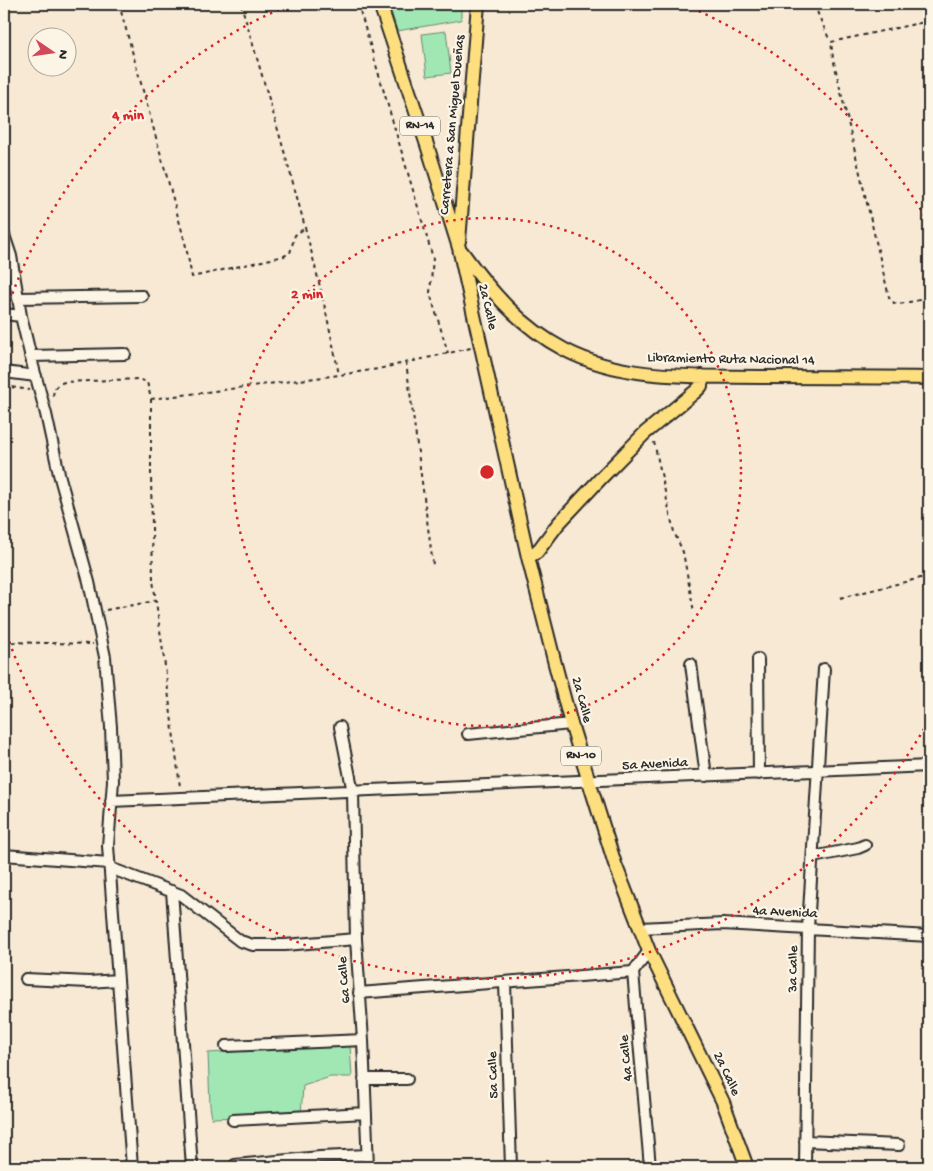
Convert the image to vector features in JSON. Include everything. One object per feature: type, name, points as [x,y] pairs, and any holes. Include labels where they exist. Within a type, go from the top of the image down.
[{"type":"main road","name":"RN-14","points":[[380,4],[459,248]]},
{"type":"main road","name":"Carretera a San Miguel Dueñas","points":[[459,248],[478,4]]},
{"type":"main road","name":"2a Calle","points":[[459,248],[528,557],[571,724],[615,864],[649,951],[723,1102],[747,1167]]},
{"type":"main road","name":"Libramiento Ruta Nacional 14","points":[[459,248],[486,285],[517,318],[534,331],[567,351],[618,369],[654,374],[702,376],[929,378]]},
{"type":"main road","points":[[528,557],[537,552],[558,524],[645,433],[696,391],[700,386],[702,376]]},
{"type":"street","points":[[4,234],[11,256],[30,356],[46,414],[59,474],[90,582],[103,644],[111,728],[113,781],[108,846],[132,1167]]},
{"type":"street","points":[[18,298],[142,296]]},
{"type":"street","points":[[4,314],[21,316]]},
{"type":"street","points":[[30,356],[125,354]]},
{"type":"street","points":[[4,372],[36,376]]},
{"type":"street","points":[[758,658],[759,774]]},
{"type":"street","points":[[692,664],[706,776]]},
{"type":"street","name":"3a Calle","points":[[805,1167],[808,928],[824,669]]},
{"type":"street","points":[[468,734],[571,724]]},
{"type":"street","name":"6a Calle","points":[[340,727],[353,792],[356,940],[363,1040],[368,1167]]},
{"type":"street","name":"5a Avenida","points":[[111,801],[929,766]]},
{"type":"street","points":[[813,857],[858,848],[865,844]]},
{"type":"street","points":[[4,855],[110,866],[172,891],[201,910],[240,941],[253,945],[285,945],[356,940]]},
{"type":"street","points":[[172,891],[192,1167]]},
{"type":"street","name":"4a Avenida","points":[[640,928],[723,924],[929,936]]},
{"type":"street","points":[[360,993],[633,972],[649,951]]},
{"type":"street","name":"4a Calle","points":[[633,972],[650,1167]]},
{"type":"street","points":[[26,980],[89,982],[118,980]]},
{"type":"street","name":"5a Calle","points":[[505,983],[511,1167]]},
{"type":"street","points":[[226,1046],[363,1040]]},
{"type":"street","points":[[364,1079],[406,1079]]},
{"type":"street","points":[[233,1120],[366,1113]]},
{"type":"street","points":[[805,1141],[899,1145]]},
{"type":"street","points":[[235,1165],[320,1157],[367,1155]]},
{"type":"path","points":[[119,4],[185,242],[192,277],[284,256],[290,252],[295,235],[306,228]]},
{"type":"path","points":[[241,4],[306,228],[339,375]]},
{"type":"path","points":[[358,4],[433,258],[430,292],[448,353]]},
{"type":"path","points":[[815,4],[830,42],[889,297],[894,303],[900,304],[929,298]]},
{"type":"path","points":[[830,42],[929,21]]},
{"type":"path","points":[[151,399],[378,369],[480,345]]},
{"type":"path","points":[[406,362],[432,565]]},
{"type":"path","points":[[46,414],[51,403],[54,388],[58,384],[138,379],[147,382],[151,399],[150,476],[153,580],[166,666],[182,799]]},
{"type":"path","points":[[4,386],[40,392]]},
{"type":"path","points":[[645,433],[653,440],[656,446],[674,532],[683,552],[694,612]]},
{"type":"path","points":[[840,598],[929,576]]},
{"type":"path","points":[[96,611],[155,601]]},
{"type":"path","points":[[4,642],[103,644]]},
{"type":"green space","points":[[389,4],[461,4],[461,20],[397,31]]},
{"type":"green space","points":[[446,31],[451,73],[427,76],[422,34]]},
{"type":"green space","points":[[350,1045],[352,1077],[330,1077],[303,1086],[301,1115],[212,1118],[208,1053]]}]
